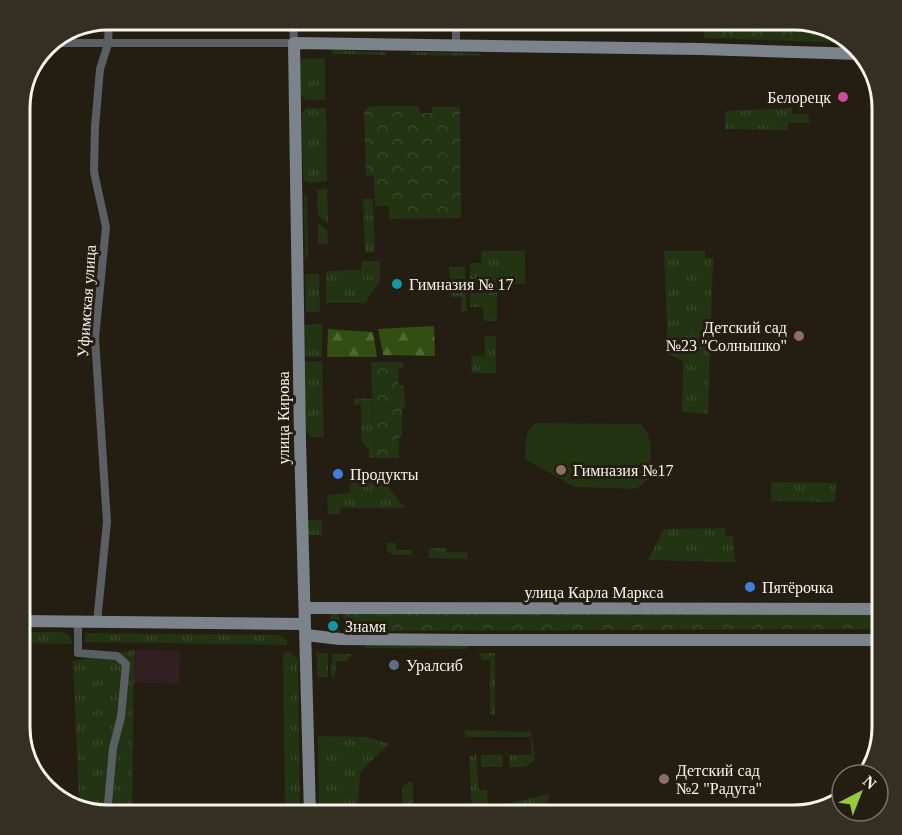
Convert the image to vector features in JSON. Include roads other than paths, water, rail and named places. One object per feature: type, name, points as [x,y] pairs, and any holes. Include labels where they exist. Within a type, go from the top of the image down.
[{"type":"street","name":"Уфимская улица","points":[[97,622],[106,522],[95,338],[106,227],[94,172],[94,127],[100,69],[108,44],[109,30]]},
{"type":"street","name":"улица Кирова","points":[[293,30],[310,805]]},
{"type":"street","points":[[456,30],[456,46]]},
{"type":"street","points":[[64,43],[294,43],[850,54]]},
{"type":"street","name":"улица Карла Маркса","points":[[305,608],[872,609]]},
{"type":"street","points":[[30,621],[306,630],[340,639],[872,640]]},
{"type":"street","points":[[78,622],[78,653],[117,656],[126,664],[121,717],[113,748],[108,805]]},
{"type":"place","name":"Белорецк","points":[[843,97]]},
{"type":"place","name":"Гимназия № 17","points":[[397,284]]},
{"type":"place","name":"Детский сад №23 \"Солнышко\"","points":[[799,336]]},
{"type":"place","name":"Гимназия №17","points":[[561,470]]},
{"type":"place","name":"Продукты","points":[[338,474]]},
{"type":"place","name":"Пятёрочка","points":[[750,587]]},
{"type":"place","name":"Знамя","points":[[333,626]]},
{"type":"place","name":"Уралсиб","points":[[394,665]]},
{"type":"place","name":"Детский сад №2 \"Радуга\"","points":[[664,779]]}]
